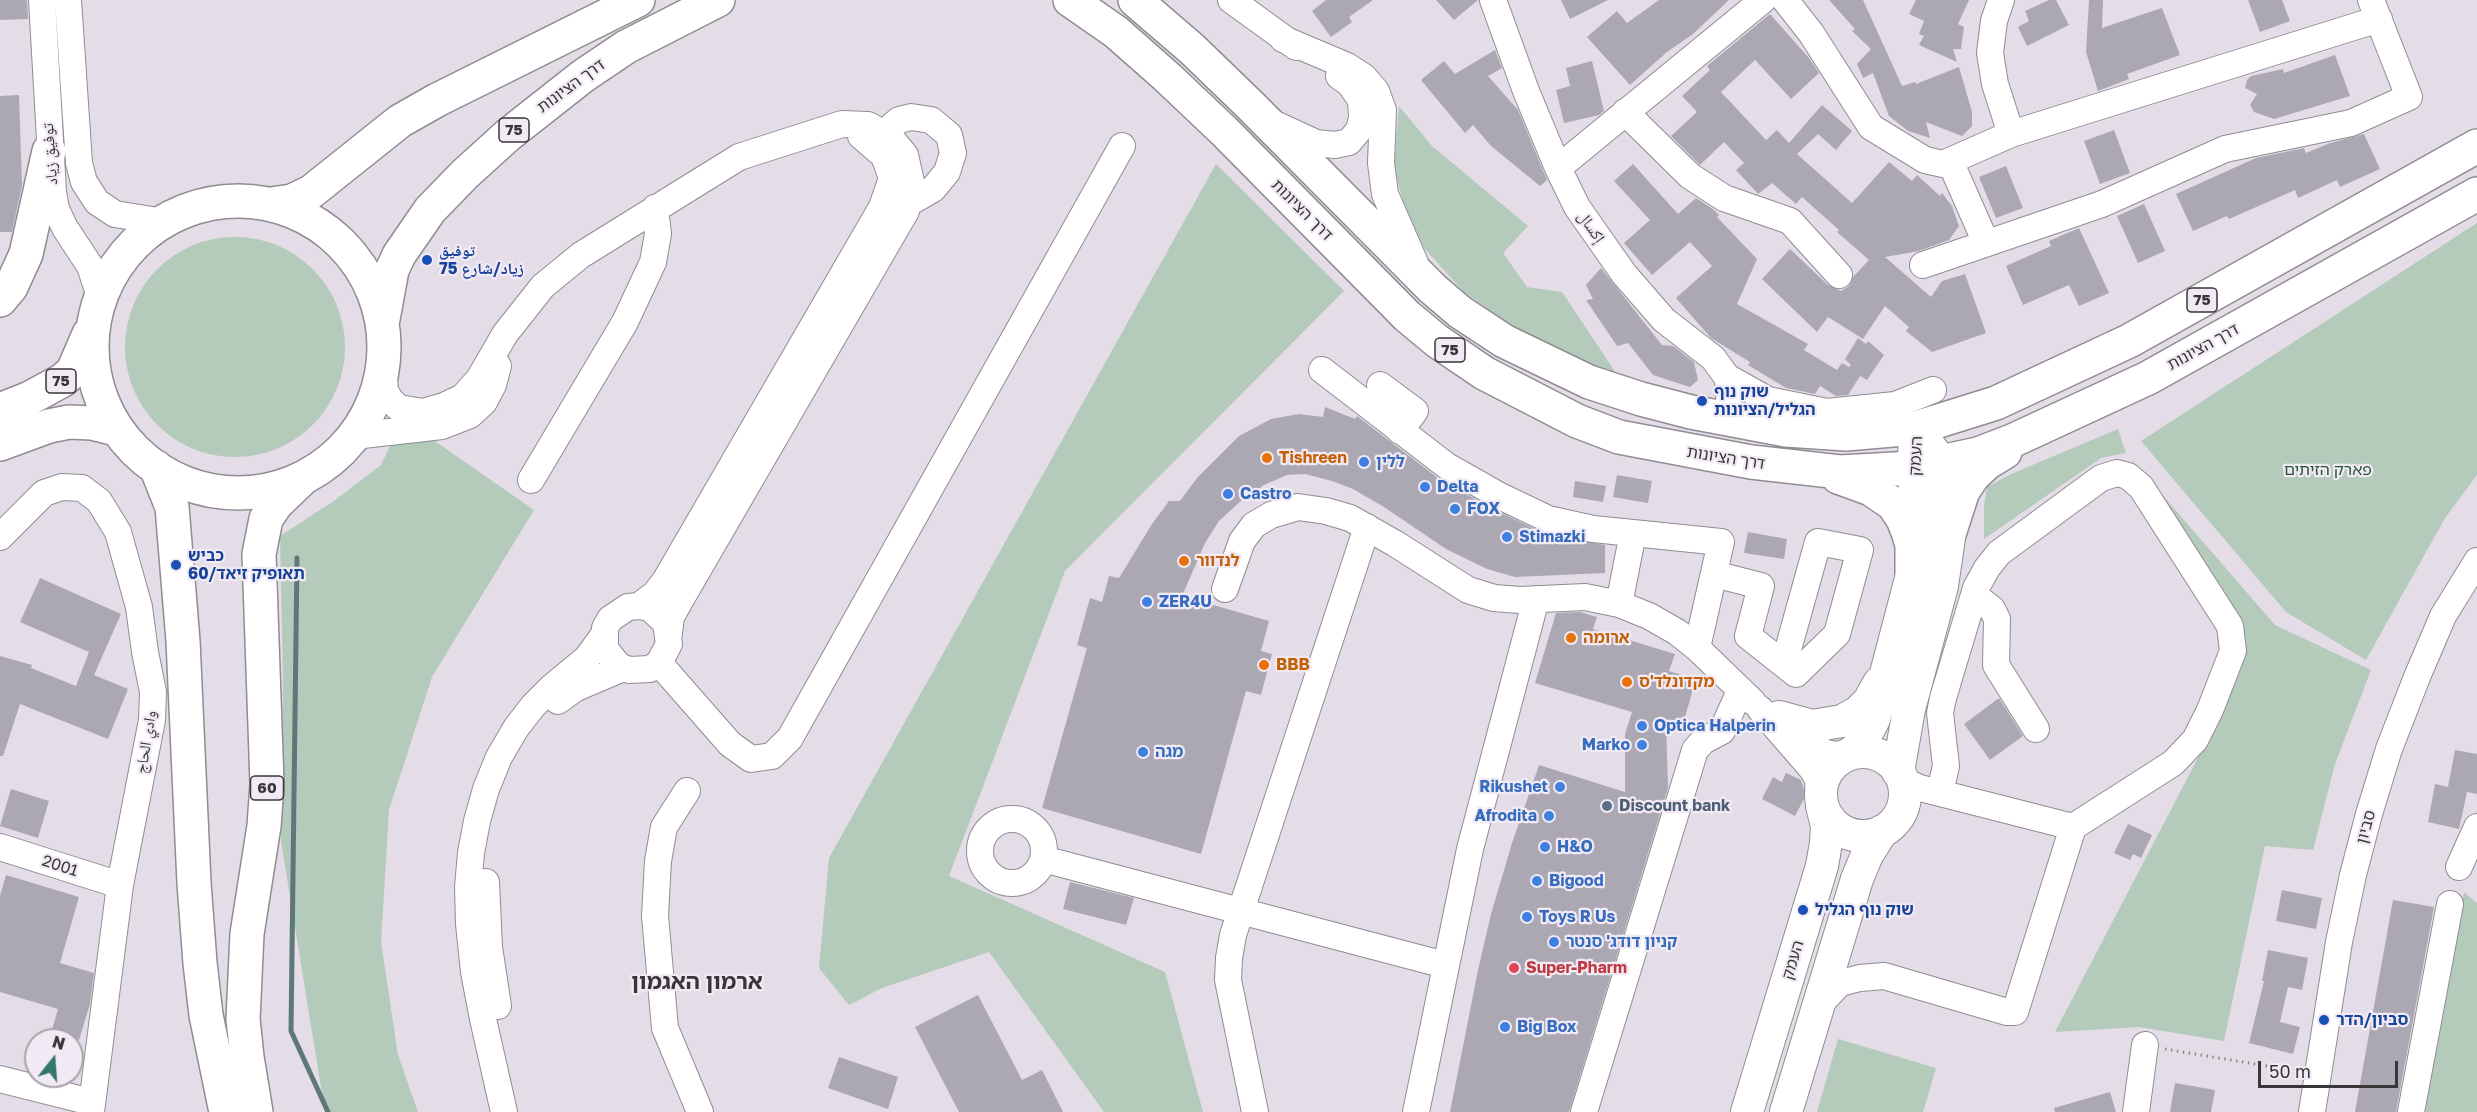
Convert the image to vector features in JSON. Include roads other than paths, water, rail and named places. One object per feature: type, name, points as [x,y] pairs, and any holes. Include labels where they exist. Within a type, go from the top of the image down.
[{"type":"highway","name":"75","points":[[0,410],[50,388],[68,375],[80,360],[107,280],[123,256],[142,236],[186,211],[219,202],[271,204],[292,201],[311,192],[400,121],[437,100],[638,0]]},
{"type":"highway","name":"דרך הציונות","points":[[382,324],[392,270],[399,255],[430,210],[465,174],[525,121],[583,76],[626,47],[718,0]]},
{"type":"highway","name":"דרך הציונות","points":[[1070,0],[1116,32],[1167,77],[1224,131],[1407,316],[1437,341],[1484,373],[1577,421],[1619,437],[1751,462],[1840,472],[1928,465],[1978,454],[2050,424],[2148,378],[2477,194]]},
{"type":"highway","name":"75","points":[[1136,0],[1192,49],[1265,119],[1421,277],[1460,312],[1504,341],[1589,382],[1641,399],[1727,419],[1786,429],[1846,434],[1916,428],[1996,403],[2128,341],[2477,146]]},
{"type":"highway","points":[[0,300],[11,287],[26,254],[49,151]]},
{"type":"highway","name":"75","points":[[97,310],[92,347],[96,380],[116,429],[156,468],[190,485],[222,492],[262,491],[304,477],[332,458],[354,436],[371,407],[383,367],[382,324],[371,286],[350,254],[313,222],[271,204]]},
{"type":"highway","points":[[0,444],[49,426],[69,422],[92,423],[116,429]]},
{"type":"highway","points":[[1950,531],[1963,490],[1973,476],[1987,463],[2050,424]]},
{"type":"highway","points":[[156,468],[172,507],[183,641],[200,963],[208,1026],[226,1112]]},
{"type":"highway","points":[[1816,470],[1871,489],[1893,504],[1908,532],[1911,545],[1912,578]]},
{"type":"highway","name":"60","points":[[256,1112],[246,1057],[244,990],[247,934],[264,826],[267,784],[259,554],[266,519],[276,504],[304,477]]},
{"type":"main road","name":"העמק","points":[[1900,776],[1909,709],[1942,586],[1950,531],[1916,428]]},
{"type":"main road","name":"העמק","points":[[1847,755],[1862,742],[1871,725],[1888,666],[1912,578],[1928,465]]},
{"type":"main road","points":[[1757,703],[1812,726],[1842,721],[1857,712],[1869,700],[1888,666]]},
{"type":"main road","points":[[1786,1112],[1857,879],[1867,855],[1882,831],[1898,818],[1905,795],[1900,776],[1885,758],[1862,752],[1847,755],[1832,765],[1824,777],[1821,799],[1828,819],[1848,834],[1863,836],[1882,831]]},
{"type":"main road","name":"העמק","points":[[1747,1112],[1822,866],[1827,835],[1821,799]]},
{"type":"street","name":"توفيق زياد","points":[[42,0],[49,151],[57,209],[65,228],[90,266],[97,310]]},
{"type":"street","name":"توفيق زياد","points":[[68,0],[79,163],[84,182],[97,202],[115,214],[164,222]]},
{"type":"street","points":[[1231,0],[1283,39],[1349,83],[1361,100],[1362,118],[1359,130],[1349,142],[1335,145],[1316,143],[1265,119]]},
{"type":"street","name":"إكسال","points":[[1493,0],[1526,91],[1576,207],[1624,274],[1664,320],[1713,358],[1727,377]]},
{"type":"street","points":[[1558,168],[1763,0]]},
{"type":"street","points":[[1785,0],[1810,33],[1870,127],[1924,160],[1942,164],[2011,134],[2375,9],[2409,97],[2351,123],[2224,149],[2103,204],[1923,265]]},
{"type":"street","points":[[2001,0],[1994,21],[1990,53],[1995,84],[2011,134]]},
{"type":"street","points":[[1283,39],[1347,66],[1364,77],[1376,92],[1383,110],[1381,163],[1385,194],[1421,277]]},
{"type":"street","points":[[1625,112],[1690,176],[1724,198],[1790,221],[1839,275]]},
{"type":"street","points":[[883,134],[899,120],[911,117],[931,120],[949,135],[953,153],[947,172],[933,189],[907,204]]},
{"type":"street","points":[[383,367],[384,390],[399,408],[423,412],[463,398],[479,379],[505,334],[543,286],[580,255],[739,157],[817,134],[842,124],[868,125],[890,138],[905,155],[912,186],[906,211],[671,617],[669,644],[659,663],[640,671],[623,668],[611,659],[605,650],[604,633]]},
{"type":"street","points":[[639,606],[656,594],[666,581],[882,207],[892,178],[884,156],[858,134],[817,134]]},
{"type":"street","points":[[659,663],[730,744],[751,759],[772,756],[790,738],[1122,146]]},
{"type":"street","points":[[1950,161],[1986,243]]},
{"type":"street","points":[[531,480],[626,322],[653,262],[658,234],[655,208]]},
{"type":"street","points":[[354,436],[442,426],[470,415],[484,402],[493,385],[505,334]]},
{"type":"street","points":[[1322,370],[1447,466],[1548,519],[1593,529],[1721,542],[1697,648]]},
{"type":"street","points":[[1727,377],[1768,400],[1827,412],[1895,405],[1933,390]]},
{"type":"street","points":[[1727,377],[1730,392],[1727,419]]},
{"type":"street","points":[[1380,385],[1415,411],[1400,431]]},
{"type":"street","points":[[1818,1006],[1840,984],[1860,978],[1884,976],[2007,1012],[2015,1012],[2073,826],[2173,763],[2195,740],[2210,710],[2233,651],[2230,626],[2141,487],[2128,477],[2116,473],[2101,478],[1999,553],[1987,568],[1974,595],[1943,698],[1941,713],[1946,766],[1940,792]]},
{"type":"street","name":"وادي الحاج","points":[[0,537],[44,493],[62,487],[82,488],[99,501],[118,532],[139,607],[153,692],[152,720],[120,885],[91,1107]]},
{"type":"street","points":[[1225,589],[1242,541],[1254,525],[1271,515],[1298,507],[1326,511],[1350,518],[1468,590],[1494,598],[1585,597],[1619,604],[1649,616],[1677,632],[1757,703],[1815,747],[1826,753],[1847,755]]},
{"type":"street","points":[[1255,1112],[1228,980],[1229,958],[1239,910],[1366,527]]},
{"type":"street","points":[[1619,604],[1633,533]]},
{"type":"street","points":[[1714,574],[1761,586],[1748,636],[1796,674],[1837,634],[1860,550],[1818,542],[1784,664]]},
{"type":"street","name":"סביון","points":[[2312,1112],[2339,942],[2353,875],[2389,749],[2443,616],[2477,561]]},
{"type":"street","points":[[1974,595],[1992,609],[1997,619],[1996,665],[2036,729]]},
{"type":"street","points":[[1416,1112],[1470,849],[1536,599]]},
{"type":"street","points":[[504,1112],[474,972],[469,924],[469,876],[477,820],[491,778],[516,728],[532,706],[586,658],[604,633],[610,619],[618,611],[639,606],[650,609],[666,623],[669,633]]},
{"type":"street","points":[[521,1112],[506,1050],[489,947],[485,902],[486,863],[492,827],[515,764],[547,711],[576,688],[623,668]]},
{"type":"street","points":[[1757,703],[1817,777],[1821,799]]},
{"type":"street","points":[[1584,1112],[1695,750],[1703,741],[1722,730],[1757,703]]},
{"type":"street","points":[[1900,776],[1920,788],[2073,826]]},
{"type":"street","points":[[687,791],[664,827],[658,861],[654,916],[665,1028],[700,1112]]},
{"type":"street","points":[[2459,867],[2477,827]]},
{"type":"street","name":"2001","points":[[0,847],[120,885]]},
{"type":"street","points":[[1043,859],[1445,965]]},
{"type":"street","points":[[2411,1112],[2450,904]]},
{"type":"street","points":[[2136,1112],[2145,1045]]},
{"type":"street","points":[[0,1079],[91,1107]]},
{"type":"waterway","points":[[297,558],[291,1031],[328,1112]]},
{"type":"place","name":"توفيق زياد/شارع 75","points":[[427,260]]},
{"type":"place","name":"שוק נוף הגליל/הציונות","points":[[1702,401]]},
{"type":"place","name":"Tishreen","points":[[1267,458]]},
{"type":"place","name":"ללין","points":[[1364,462]]},
{"type":"place","name":"Delta","points":[[1425,487]]},
{"type":"place","name":"Castro","points":[[1228,494]]},
{"type":"place","name":"FOX","points":[[1455,509]]},
{"type":"place","name":"Stimazki","points":[[1507,537]]},
{"type":"place","name":"לנדוור","points":[[1184,561]]},
{"type":"place","name":"כביש 60/תאופיק זיאד","points":[[176,565]]},
{"type":"place","name":"ZER4U","points":[[1147,602]]},
{"type":"place","name":"ארומה","points":[[1571,638]]},
{"type":"place","name":"BBB","points":[[1264,665]]},
{"type":"place","name":"מקדונלד'ס","points":[[1627,682]]},
{"type":"place","name":"Optica Halperin","points":[[1642,726]]},
{"type":"place","name":"Marko","points":[[1642,745]]},
{"type":"place","name":"מגה","points":[[1143,752]]},
{"type":"place","name":"Rikushet","points":[[1560,787]]},
{"type":"place","name":"Discount bank","points":[[1607,806]]},
{"type":"place","name":"Afrodita","points":[[1549,816]]},
{"type":"place","name":"H&O","points":[[1545,847]]},
{"type":"place","name":"Bigood","points":[[1537,881]]},
{"type":"place","name":"שוק נוף הגליל","points":[[1803,910]]},
{"type":"place","name":"Toys R Us","points":[[1527,917]]},
{"type":"place","name":"קניון דודג' סנטר","points":[[1554,942]]},
{"type":"place","name":"Super-Pharm","points":[[1514,968]]},
{"type":"place","name":"סביון/הדר","points":[[2324,1020]]},
{"type":"place","name":"Big Box","points":[[1505,1027]]},
{"type":"district","name":"ארמון האגמון","points":[[697,982]]},
{"type":"park label","name":"פארק הזיתים","points":[[2328,470]]}]
